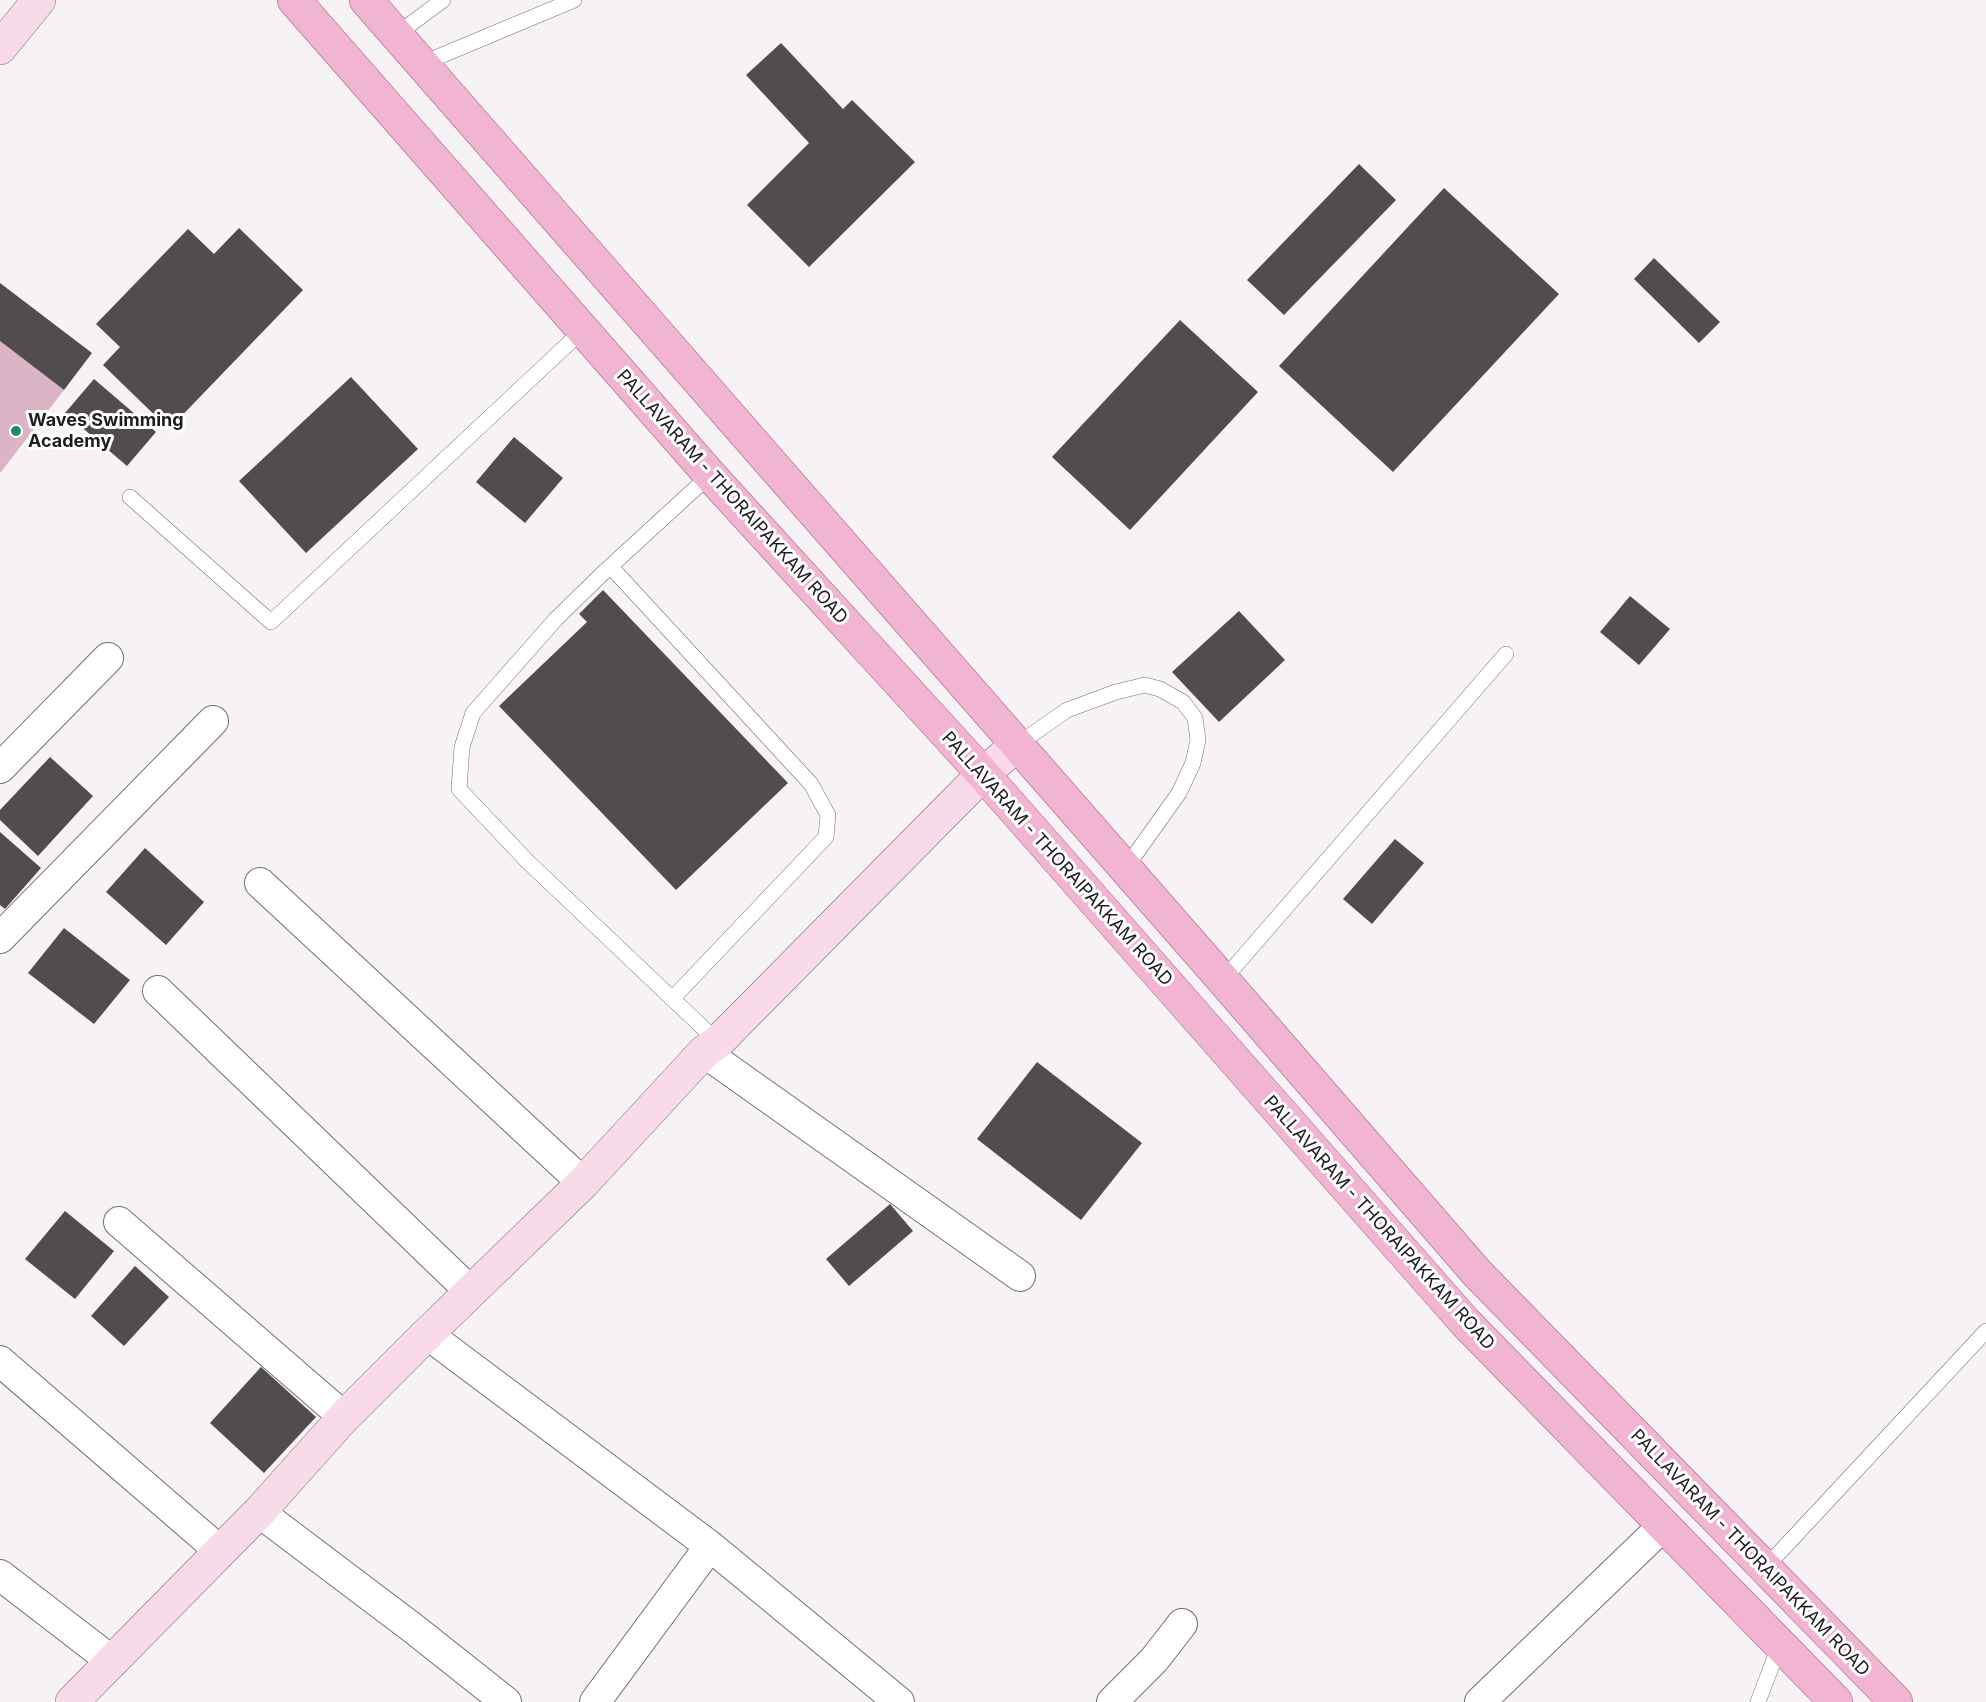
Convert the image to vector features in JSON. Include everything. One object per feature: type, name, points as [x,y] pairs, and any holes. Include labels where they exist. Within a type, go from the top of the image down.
[{"type":"main road","name":"PALLAVARAM - THORAIPAKKAM ROAD","points":[[294,0],[710,475],[982,774],[1465,1322],[1836,1702]]},
{"type":"main road","name":"PALLAVARAM - THORAIPAKKAM ROAD","points":[[366,0],[1477,1273],[1896,1702]]},
{"type":"street","points":[[2,41],[39,0]]},
{"type":"street","points":[[0,768],[108,658]]},
{"type":"street","points":[[0,938],[213,721]]},
{"type":"street","points":[[72,1702],[259,1512],[344,1417],[583,1183],[711,1047],[982,774],[1017,745]]},
{"type":"street","points":[[260,883],[583,1183]]},
{"type":"street","points":[[158,991],[471,1292]]},
{"type":"street","points":[[711,1047],[1020,1276]]},
{"type":"street","points":[[119,1221],[344,1417]]},
{"type":"street","points":[[427,1334],[710,1546],[898,1702]]},
{"type":"street","points":[[0,1361],[220,1551]]},
{"type":"street","points":[[259,1512],[506,1702]]},
{"type":"street","points":[[1480,1702],[1664,1526]]},
{"type":"street","points":[[596,1702],[710,1546]]},
{"type":"street","points":[[0,1575],[113,1662]]},
{"type":"street","points":[[1112,1702],[1154,1660],[1182,1624]]},
{"type":"lane","points":[[396,35],[443,0]]},
{"type":"lane","points":[[421,64],[574,0]]},
{"type":"lane","points":[[130,497],[271,622],[584,330]]},
{"type":"lane","points":[[710,475],[556,619],[473,713],[462,747],[459,789],[527,861],[672,999],[711,1047]]},
{"type":"lane","points":[[611,567],[811,784],[828,815],[826,837],[672,999]]},
{"type":"lane","points":[[1223,980],[1506,654]]},
{"type":"lane","points":[[1017,745],[1067,710],[1116,692],[1145,685],[1160,689],[1183,702],[1195,718],[1198,741],[1193,763],[1179,794],[1125,869]]},
{"type":"lane","points":[[1765,1568],[1986,1331]]},
{"type":"lane","points":[[1758,1702],[1780,1644]]},
{"type":"shaded area","name":"Waves Swimming Academy","points":[[0,341],[64,390],[1,472],[0,472]]},
{"type":"building","points":[[781,43],[843,109],[852,100],[915,162],[809,267],[747,205],[809,143],[746,75]]},
{"type":"building","points":[[1359,164],[1396,200],[1284,315],[1247,280]]},
{"type":"building","points":[[1444,188],[1559,294],[1393,472],[1279,366]]},
{"type":"building","points":[[239,228],[303,290],[169,429],[103,365],[120,347],[96,324],[188,229],[214,254]]},
{"type":"building","points":[[1654,258],[1720,322],[1699,343],[1634,279]]},
{"type":"building","points":[[0,283],[92,353],[64,390],[0,341]]},
{"type":"building","points":[[1180,320],[1258,392],[1130,530],[1052,457]]},
{"type":"building","points":[[351,377],[418,449],[306,553],[239,481]]},
{"type":"building","points":[[94,379],[156,432],[127,466],[65,413]]},
{"type":"building","points":[[514,437],[563,478],[525,523],[476,482]]},
{"type":"building","points":[[603,590],[788,783],[676,890],[499,706],[587,622],[579,614]]},
{"type":"building","points":[[1630,596],[1670,629],[1639,665],[1600,632]]},
{"type":"building","points":[[1239,611],[1285,660],[1219,722],[1172,672]]},
{"type":"building","points":[[50,757],[93,796],[38,856],[0,820],[0,810]]},
{"type":"building","points":[[0,832],[41,868],[5,909],[0,905]]},
{"type":"building","points":[[1395,839],[1424,863],[1372,924],[1343,899]]},
{"type":"building","points":[[145,848],[204,902],[166,945],[106,892]]},
{"type":"building","points":[[64,928],[130,980],[94,1024],[28,973]]},
{"type":"building","points":[[1037,1062],[1142,1143],[1081,1220],[977,1139]]},
{"type":"building","points":[[890,1204],[913,1231],[849,1286],[826,1259]]},
{"type":"building","points":[[65,1211],[114,1251],[75,1299],[25,1259]]},
{"type":"building","points":[[135,1266],[169,1297],[124,1346],[91,1316]]},
{"type":"building","points":[[261,1367],[316,1417],[264,1473],[210,1423]]},
{"type":"place","name":"Waves Swimming Academy","points":[[16,431]]}]
